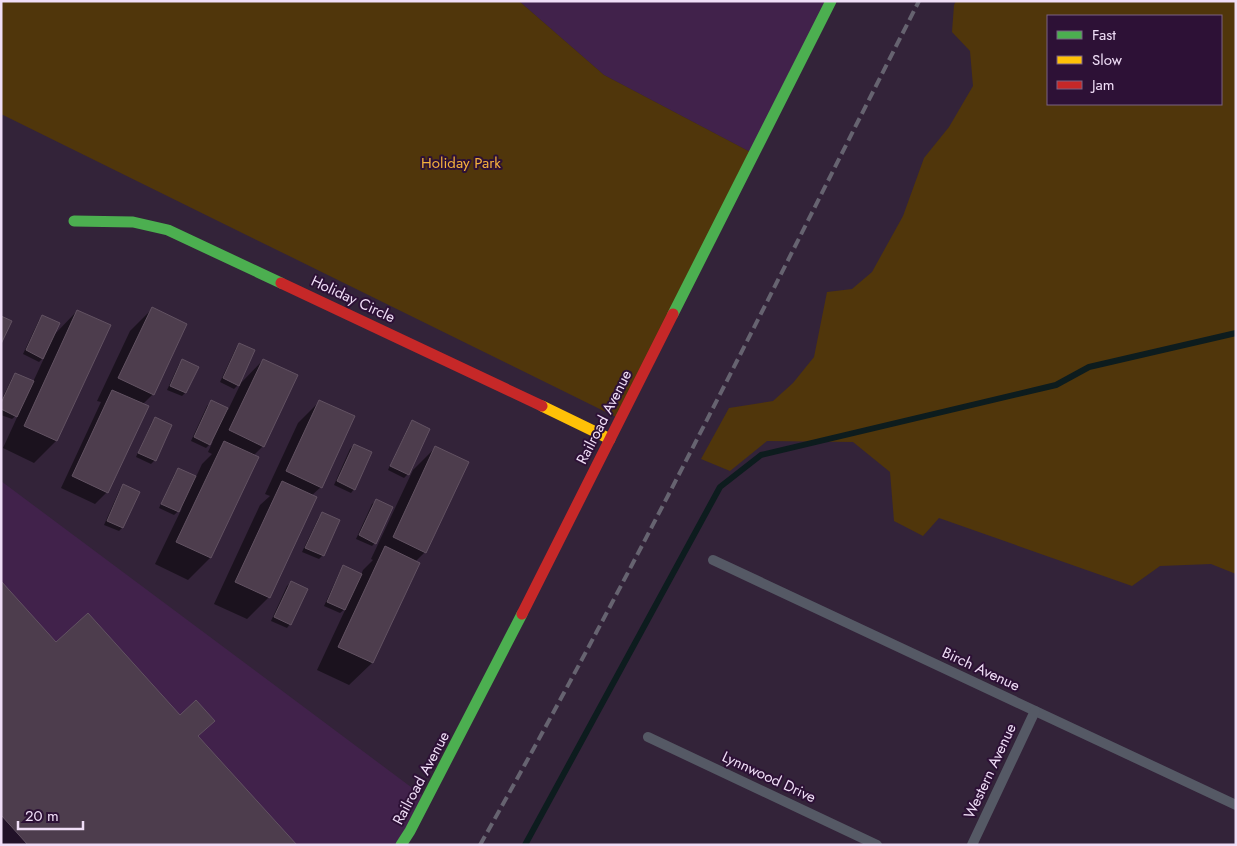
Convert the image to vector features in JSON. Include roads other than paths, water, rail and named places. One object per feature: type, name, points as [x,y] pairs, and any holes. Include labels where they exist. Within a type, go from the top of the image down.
[{"type":"main road","name":"Railroad Avenue","points":[[401,845],[464,728],[832,1]]},
{"type":"main road","name":"Holiday Circle","points":[[74,220],[133,222],[168,230],[433,353],[610,439]]},
{"type":"lane","name":"Birch Avenue","points":[[713,560],[1236,805]]},
{"type":"lane","name":"Western Avenue","points":[[972,845],[1035,711]]},
{"type":"lane","name":"Lynnwood Drive","points":[[648,737],[877,845]]},
{"type":"waterway","points":[[525,845],[720,487],[761,455],[1056,385],[1089,367],[1236,333]]},
{"type":"railway","points":[[480,845],[538,741],[649,531],[919,1]]},
{"type":"park label","name":"Holiday Park","points":[[461,163]]}]
